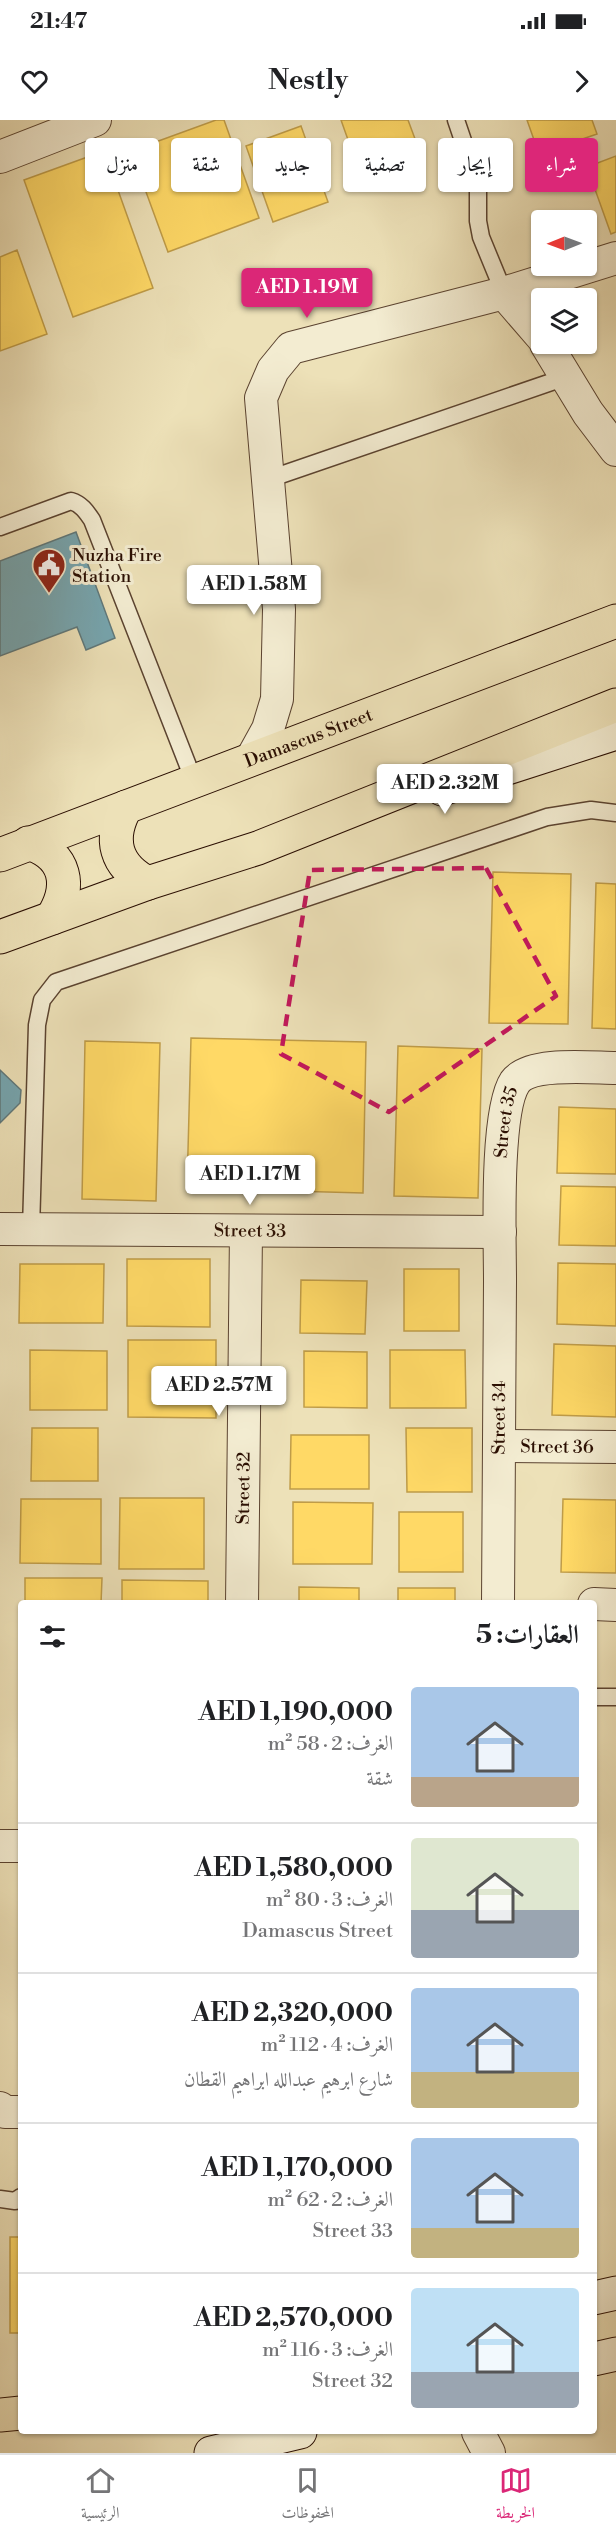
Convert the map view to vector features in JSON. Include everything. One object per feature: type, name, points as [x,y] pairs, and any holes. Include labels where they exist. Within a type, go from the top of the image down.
[{"type":"main road","name":"Damascus Street","points":[[14,849],[616,621]]},
{"type":"main road","points":[[0,937],[148,883],[258,848],[616,705]]},
{"type":"main road","points":[[126,807],[118,820],[116,835],[118,851],[129,870],[148,883]]},
{"type":"main road","points":[[14,849],[40,846],[58,863],[63,874],[63,895],[52,918]]},
{"type":"main road","points":[[0,2415],[18,2413]]},
{"type":"street","points":[[0,157],[95,120]]},
{"type":"street","points":[[252,758],[268,729],[277,699],[279,609],[261,398],[273,370],[291,348],[504,293],[616,258]]},
{"type":"street","points":[[504,293],[531,324]]},
{"type":"street","points":[[552,354],[588,413],[616,450]]},
{"type":"street","points":[[258,848],[616,733]]},
{"type":"street","name":"Street 35","points":[[500,1232],[504,1118],[516,1081],[531,1071],[554,1068],[616,1068]]},
{"type":"street","name":"Street 33","points":[[0,1229],[500,1232]]},
{"type":"street","name":"Street 32","points":[[242,1600],[246,1231]]},
{"type":"street","name":"Street 34","points":[[498,1600],[500,1232]]},
{"type":"street","name":"Street 36","points":[[499,1446],[616,1447]]},
{"type":"street","points":[[597,1604],[616,1605]]},
{"type":"street","points":[[0,1846],[18,1846]]},
{"type":"street","points":[[0,2108],[5,2112],[18,2112]]},
{"type":"street","points":[[597,2297],[616,2293]]},
{"type":"street","points":[[597,2358],[616,2354]]},
{"type":"street","points":[[0,2424],[18,2420]]},
{"type":"street","points":[[211,2453],[292,2434]]},
{"type":"street","points":[[479,2434],[489,2453]]},
{"type":"street","points":[[494,2453],[500,2434]]},
{"type":"lane","points":[[456,120],[478,185],[478,221],[481,237],[504,293]]},
{"type":"lane","points":[[268,479],[566,377]]},
{"type":"lane","points":[[0,527],[71,501],[78,503],[86,510],[92,520],[194,781]]},
{"type":"lane","points":[[31,1229],[37,1025],[42,1000],[56,982],[547,817],[591,810],[616,813]]},
{"type":"lane","points":[[597,1697],[616,1697]]},
{"type":"lane","points":[[0,2199],[18,2198]]},
{"type":"highlighted area","points":[[486,868],[556,996],[389,1112],[281,1054],[310,870]]},
{"type":"building: سكن","points":[[216,120],[224,120],[230,138],[171,138],[171,192],[241,192],[241,168],[259,218],[168,252],[146,192],[159,192],[159,141]]},
{"type":"building: سكن","points":[[341,120],[408,120],[415,138],[347,138]]},
{"type":"building: سكن","points":[[527,120],[592,120],[597,134],[585,138],[533,138]]},
{"type":"building: سكن","points":[[301,126],[305,138],[268,138]]},
{"type":"building: سكن","points":[[253,143],[253,166],[246,146]]},
{"type":"building: سكن","points":[[616,156],[616,232],[611,234],[596,192],[598,192],[598,163]]},
{"type":"building: سكن","points":[[85,158],[85,192],[119,192],[153,288],[73,317],[24,180]]},
{"type":"building: سكن","points":[[262,192],[324,192],[328,202],[273,222]]},
{"type":"building: سكن","points":[[17,250],[47,334],[0,351],[0,257]]},
{"type":"building: سكن","points":[[493,872],[571,874],[568,1024],[489,1023]]},
{"type":"building: سكن","points":[[596,883],[616,884],[616,1029],[592,1028]]},
{"type":"building: سكن","points":[[191,1038],[366,1042],[363,1193],[187,1188]]},
{"type":"building: سكن","points":[[85,1041],[160,1043],[156,1201],[82,1199]]},
{"type":"building: سكن","points":[[398,1046],[482,1049],[478,1198],[394,1196]]},
{"type":"building: سكن","points":[[559,1107],[616,1109],[616,1174],[557,1173]]},
{"type":"building: سكن","points":[[561,1186],[616,1187],[616,1246],[559,1245]]},
{"type":"building: سكن","points":[[127,1259],[210,1259],[210,1327],[127,1326]]},
{"type":"building: سكن","points":[[558,1263],[616,1264],[616,1326],[557,1324]]},
{"type":"building: سكن","points":[[20,1264],[104,1264],[103,1323],[19,1323]]},
{"type":"building: سكن","points":[[404,1269],[459,1269],[459,1331],[404,1331]]},
{"type":"building: سكن","points":[[301,1280],[367,1281],[365,1334],[300,1333]]},
{"type":"building: سكن","points":[[128,1340],[216,1340],[216,1418],[128,1417]]},
{"type":"building: سكن","points":[[554,1344],[616,1346],[616,1417],[552,1415]]},
{"type":"building: سكن","points":[[30,1350],[107,1351],[107,1410],[30,1410]]},
{"type":"building: سكن","points":[[390,1350],[465,1350],[466,1408],[390,1408]]},
{"type":"building: سكن","points":[[304,1351],[367,1352],[367,1408],[304,1407]]},
{"type":"building: سكن","points":[[32,1428],[98,1428],[98,1481],[31,1481]]},
{"type":"building: سكن","points":[[406,1428],[472,1428],[472,1492],[407,1492]]},
{"type":"building: سكن","points":[[291,1435],[369,1435],[369,1489],[290,1489]]},
{"type":"building: سكن","points":[[120,1498],[204,1498],[204,1569],[119,1569]]},
{"type":"building: سكن","points":[[21,1499],[101,1499],[101,1564],[20,1563]]},
{"type":"building: سكن","points":[[563,1499],[616,1500],[616,1573],[561,1572]]},
{"type":"building: سكن","points":[[293,1502],[373,1503],[372,1564],[293,1564]]},
{"type":"building: سكن","points":[[399,1512],[463,1512],[463,1572],[399,1572]]},
{"type":"building: سكن","points":[[25,1578],[102,1578],[101,1600],[25,1600]]},
{"type":"building: سكن","points":[[122,1580],[208,1581],[208,1600],[122,1600]]},
{"type":"building: سكن","points":[[299,1587],[359,1588],[359,1600],[299,1600]]},
{"type":"building: سكن","points":[[398,1588],[455,1588],[455,1600],[398,1600]]},
{"type":"building: سكن","points":[[10,2237],[18,2237],[18,2333],[10,2333]]},
{"type":"building: مرافق عامة","name":"Nuzha Fire Station","points":[[76,532],[115,638],[86,650],[77,627],[0,656],[0,561]]},
{"type":"building: مرافق عامة","points":[[0,1070],[21,1090],[20,1103],[0,1123]]},
{"type":"place","name":"Nuzha Fire Station","points":[[49,594]]}]
